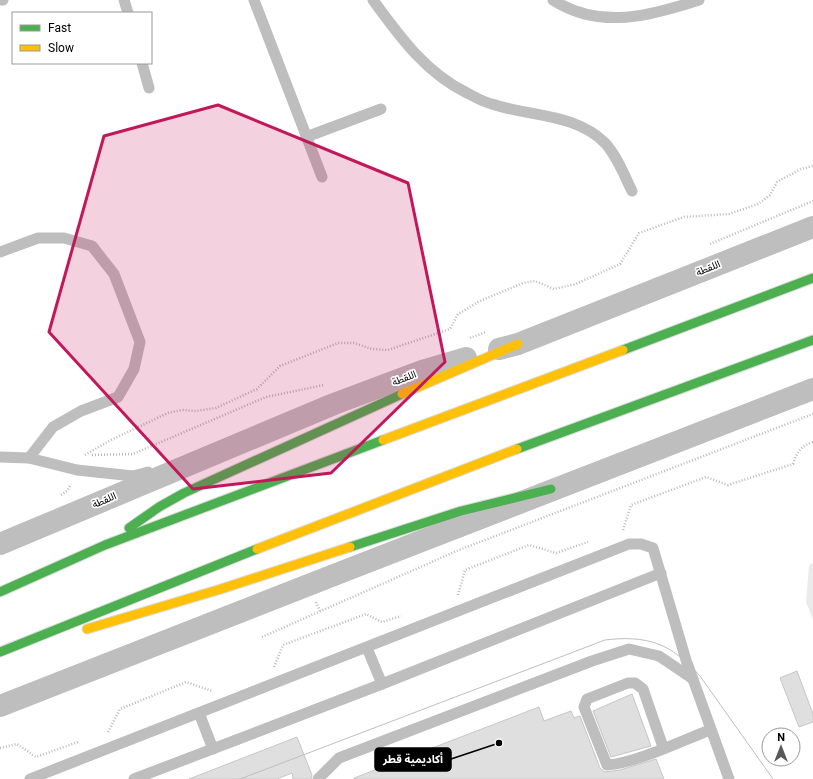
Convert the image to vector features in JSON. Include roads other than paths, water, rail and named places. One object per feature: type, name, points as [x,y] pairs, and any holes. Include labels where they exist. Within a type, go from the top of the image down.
[{"type":"main road","points":[[0,592],[105,545],[813,278]]},
{"type":"main road","points":[[0,652],[119,603],[505,453],[813,340]]},
{"type":"main road","points":[[105,545],[159,507],[184,493],[415,388],[518,344]]},
{"type":"main road","points":[[0,656],[256,578],[460,511],[551,489]]},
{"type":"street","name":"اللقطة","points":[[0,544],[334,404],[422,371],[518,344],[813,227]]},
{"type":"street","points":[[0,706],[374,561],[551,489],[813,389]]},
{"type":"lane","points":[[124,0],[128,12]]},
{"type":"lane","points":[[254,0],[322,177]]},
{"type":"lane","points":[[373,0],[398,35],[422,62],[441,78],[491,104],[560,119],[576,124],[593,132],[609,149],[632,191]]},
{"type":"lane","points":[[552,0],[562,6],[587,15],[616,18],[644,16],[699,0]]},
{"type":"lane","points":[[142,64],[150,88]]},
{"type":"lane","points":[[306,137],[381,109]]},
{"type":"lane","points":[[0,252],[38,238],[64,238],[92,246],[114,274],[140,342],[134,369],[118,397],[81,411],[53,427],[29,458]]},
{"type":"lane","points":[[0,457],[29,458],[77,470],[133,476],[156,470],[233,435],[334,404]]},
{"type":"lane","points":[[30,779],[629,544],[641,544],[653,548],[686,660],[710,730],[729,779]]},
{"type":"lane","points":[[134,779],[382,684],[661,573]]},
{"type":"lane","points":[[367,648],[382,684]]},
{"type":"lane","points":[[318,779],[339,758],[592,661],[630,649],[659,656],[694,680]]},
{"type":"lane","points":[[663,747],[643,689],[635,683],[628,683],[587,699],[584,707],[607,765],[619,764],[710,730]]},
{"type":"lane","points":[[199,713],[213,749]]},
{"type":"tram line","points":[[240,779],[605,640],[620,639],[646,640],[657,644],[679,656],[689,665],[700,676],[773,779]]},
{"type":"place","name":"أكاديمية قطر","points":[[499,743]]}]
